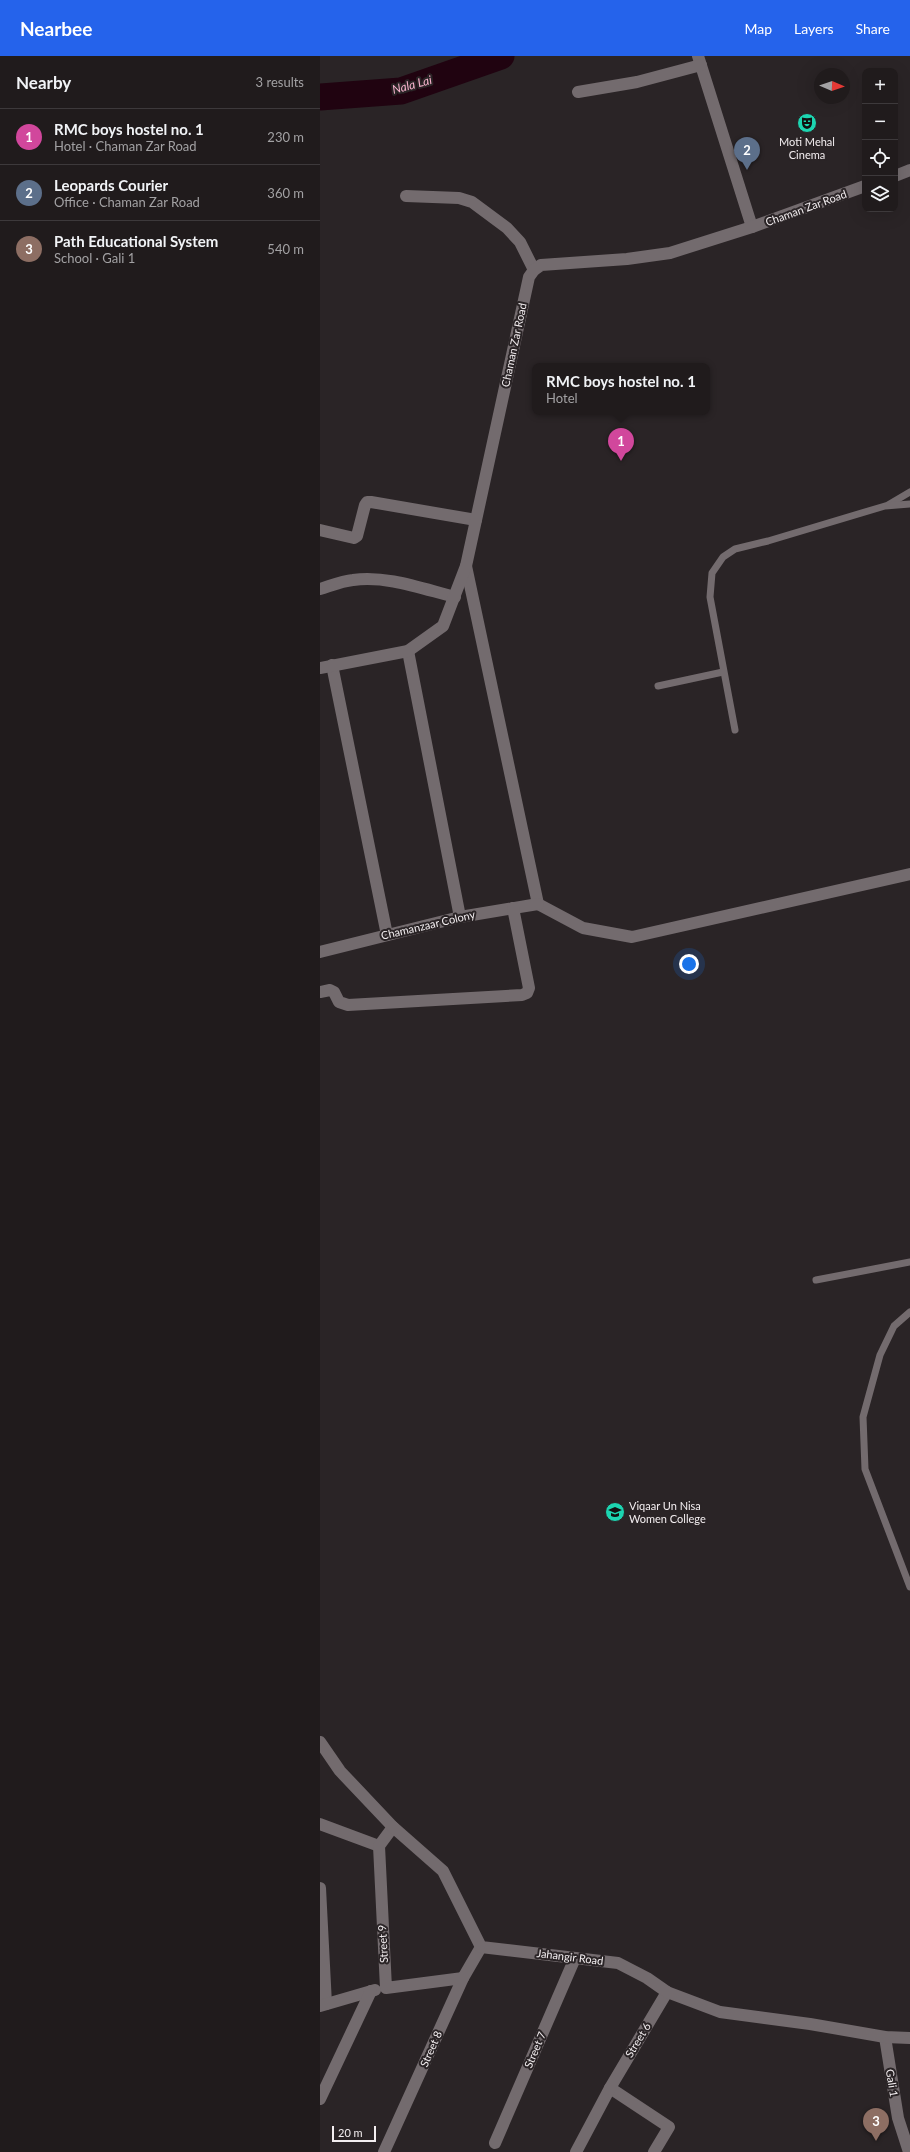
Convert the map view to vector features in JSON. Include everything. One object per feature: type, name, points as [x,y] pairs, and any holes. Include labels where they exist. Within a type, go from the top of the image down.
[{"type":"street","points":[[578,92],[636,82],[699,60],[752,227]]},
{"type":"street","points":[[898,175],[910,170]]},
{"type":"street","name":"Chaman Zar Road","points":[[320,668],[408,651],[443,626],[466,566],[529,277],[534,270],[541,266],[627,259],[670,253],[752,227],[862,187]]},
{"type":"street","points":[[406,196],[459,198],[472,202],[507,228],[520,242],[534,270]]},
{"type":"street","points":[[320,530],[354,538],[357,536],[367,502],[476,520]]},
{"type":"street","points":[[466,566],[538,904],[583,928],[632,937],[910,874]]},
{"type":"street","points":[[320,588],[353,580],[378,580],[404,584],[455,597]]},
{"type":"street","points":[[408,651],[460,917]]},
{"type":"street","points":[[332,666],[387,935]]},
{"type":"street","name":"Chamanzaar Colony","points":[[320,952],[460,917],[538,904]]},
{"type":"street","points":[[320,992],[330,990],[334,992],[339,1002],[348,1005],[522,996],[527,993],[529,988],[514,908]]},
{"type":"street","points":[[320,1742],[340,1771],[393,1827],[443,1871],[481,1947]]},
{"type":"street","points":[[320,1824],[379,1846],[393,1827]]},
{"type":"street","name":"Street 9","points":[[379,1846],[386,1988]]},
{"type":"street","points":[[320,1888],[323,2005],[386,1988],[463,1978]]},
{"type":"street","name":"Jahangir Road","points":[[481,1947],[618,1963],[646,1978],[667,1992],[720,2012],[810,2024],[885,2037],[910,2038]]},
{"type":"street","name":"Street 8","points":[[384,2152],[463,1978],[481,1947]]},
{"type":"street","name":"Street 7","points":[[495,2143],[575,1958]]},
{"type":"street","points":[[320,2099],[371,1991]]},
{"type":"street","name":"Street 6","points":[[576,2152],[610,2088],[667,1992]]},
{"type":"street","name":"Gali 1","points":[[885,2037],[910,2152]]},
{"type":"street","points":[[610,2088],[669,2127],[654,2152]]},
{"type":"lane","points":[[885,506],[910,492]]},
{"type":"lane","points":[[735,730],[710,597],[710,582],[712,573],[723,557],[735,549],[768,541],[885,506],[910,504]]},
{"type":"lane","points":[[658,686],[723,672]]},
{"type":"lane","points":[[816,1280],[910,1262]]},
{"type":"lane","points":[[910,1312],[894,1326],[880,1355],[863,1417],[865,1469],[910,1587]]},
{"type":"waterway","name":"Nala Lai","points":[[320,97],[401,91],[501,56]]},
{"type":"place","name":"Moti Mehal Cinema","points":[[807,123]]},
{"type":"place","name":"Leopards Courier","points":[[747,170]]},
{"type":"place","name":"RMC boys hostel no. 1","points":[[621,461]]},
{"type":"place","name":"Viqaar Un Nisa Women College","points":[[615,1512]]},
{"type":"place","name":"Path Educational System","points":[[876,2141]]}]
